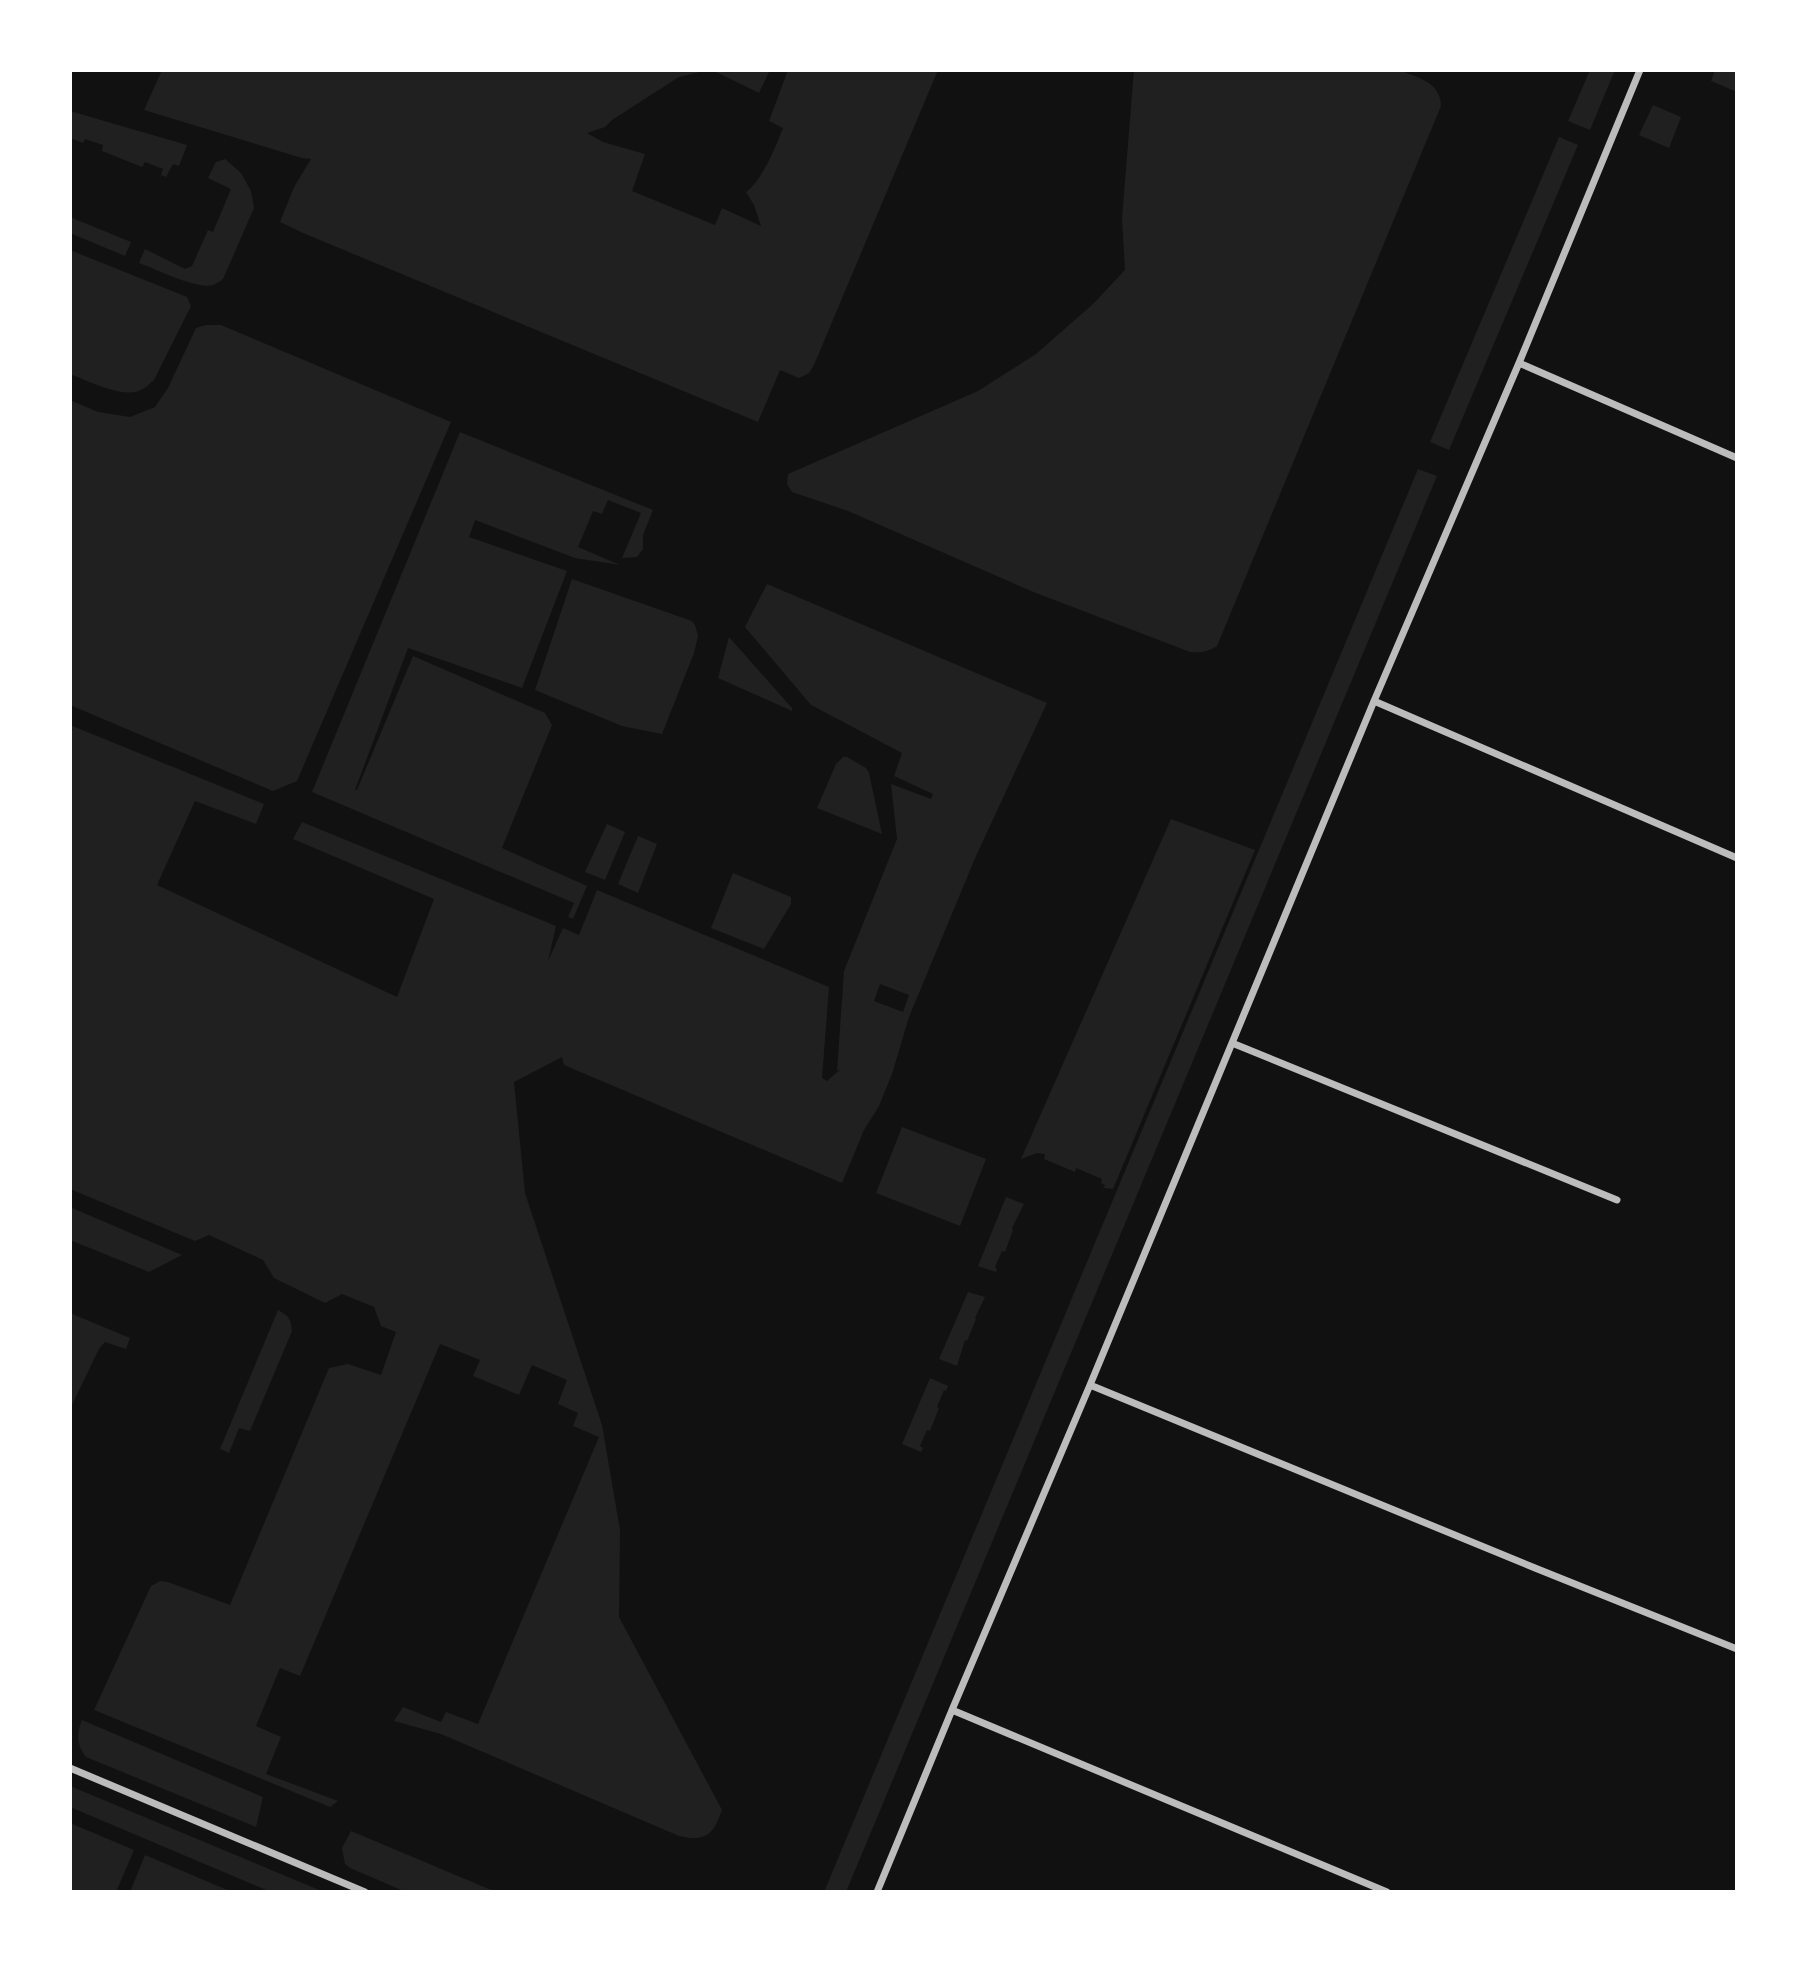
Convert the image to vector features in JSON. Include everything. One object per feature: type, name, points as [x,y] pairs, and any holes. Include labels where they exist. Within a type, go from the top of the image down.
[{"type":"street","points":[[877,1892],[1640,70]]},
{"type":"street","points":[[1519,363],[1737,458]]},
{"type":"street","points":[[1374,701],[1737,858]]},
{"type":"street","points":[[1232,1043],[1617,1200]]},
{"type":"street","points":[[1090,1385],[1535,1569],[1737,1649]]},
{"type":"street","points":[[952,1710],[1387,1892]]},
{"type":"street","points":[[70,1768],[365,1892]]},
{"type":"shaded area","points":[[162,70],[708,70],[679,77],[605,127],[587,133],[603,142],[645,154],[632,191],[715,225],[722,208],[761,226],[746,192],[763,171],[783,128],[769,121],[788,70],[938,70],[814,365],[809,373],[799,378],[780,370],[758,422],[280,222],[294,187],[311,159],[144,110]]},
{"type":"shaded area","points":[[712,70],[770,70],[759,93]]},
{"type":"shaded area","points":[[1134,70],[1399,70],[1433,86],[1441,106],[1217,646],[1201,652],[1190,652],[1031,591],[848,511],[792,492],[787,484],[788,474],[978,391],[1036,354],[1093,304],[1125,270],[1122,218]]},
{"type":"shaded area","points":[[1590,70],[1615,70],[1590,130],[1568,121]]},
{"type":"shaded area","points":[[1715,70],[1737,73],[1737,92],[1711,81]]},
{"type":"shaded area","points":[[1653,105],[1681,117],[1669,148],[1639,135]]},
{"type":"shaded area","points":[[70,111],[187,145],[179,166],[173,164],[166,177],[161,175],[163,169],[145,162],[142,167],[102,151],[103,145],[85,139],[83,143],[70,138]]},
{"type":"shaded area","points":[[1559,137],[1578,145],[1449,450],[1430,442]]},
{"type":"shaded area","points":[[225,159],[241,173],[251,191],[254,208],[223,279],[213,285],[197,285],[139,263],[145,249],[185,269],[192,266],[208,230],[213,232],[231,189],[208,178],[216,162]]},
{"type":"shaded area","points":[[70,217],[131,242],[125,256],[70,233]]},
{"type":"shaded area","points":[[70,250],[187,297],[191,306],[154,380],[143,389],[134,392],[115,391],[70,374]]},
{"type":"shaded area","points":[[221,325],[451,422],[297,781],[273,791],[70,705],[70,400],[98,412],[130,417],[155,407],[168,388],[196,328]]},
{"type":"shaded area","points":[[460,432],[653,510],[643,535],[643,549],[637,557],[622,558],[641,513],[608,500],[602,514],[593,511],[578,547],[620,565],[575,558],[475,520],[469,537],[567,571],[522,688],[408,648],[355,790],[413,656],[545,713],[552,725],[502,848],[587,886],[573,919],[568,917],[574,903],[312,792]]},
{"type":"shaded area","points":[[1418,469],[1437,476],[846,1892],[824,1892]]},
{"type":"shaded area","points":[[572,579],[692,621],[695,625],[698,636],[694,653],[662,734],[622,726],[535,690]]},
{"type":"shaded area","points":[[767,584],[1047,703],[976,856],[909,1017],[879,1106],[864,1130],[842,1183],[564,1065],[562,1057],[514,1082],[525,1193],[602,1425],[620,1530],[619,1617],[722,1810],[712,1831],[696,1838],[679,1836],[441,1734],[394,1721],[403,1707],[441,1722],[446,1712],[478,1724],[599,1437],[573,1426],[578,1413],[558,1404],[567,1380],[532,1365],[519,1395],[473,1376],[480,1360],[440,1344],[300,1676],[280,1668],[256,1726],[281,1737],[266,1774],[338,1801],[330,1807],[94,1710],[151,1586],[160,1581],[168,1582],[230,1605],[329,1368],[348,1364],[381,1375],[396,1332],[381,1326],[374,1307],[342,1294],[325,1303],[274,1278],[263,1260],[209,1235],[195,1241],[70,1189],[70,725],[264,804],[256,824],[195,801],[157,885],[397,997],[434,899],[293,839],[302,822],[556,926],[548,961],[563,928],[579,935],[597,890],[829,987],[822,1078],[827,1081],[842,1068],[837,1071],[844,971],[897,839],[891,784],[931,799],[933,794],[894,776],[902,753],[811,705],[745,627]],"holes":[[[880,984],[909,995],[903,1012],[874,1001]]]},
{"type":"shaded area","points":[[729,637],[792,708],[792,711],[718,678]]},
{"type":"shaded area","points":[[843,757],[866,768],[869,773],[882,834],[817,808],[836,764]]},
{"type":"shaded area","points":[[1171,819],[1255,850],[1113,1189],[1103,1188],[1105,1185],[1101,1183],[1102,1179],[1076,1168],[1075,1172],[1044,1159],[1045,1154],[1037,1153],[1021,1159]]},
{"type":"shaded area","points":[[607,824],[625,832],[605,880],[585,872]]},
{"type":"shaded area","points":[[638,836],[657,844],[638,893],[618,884]]},
{"type":"shaded area","points":[[733,873],[791,897],[791,904],[764,949],[711,928]]},
{"type":"shaded area","points":[[902,1127],[986,1159],[960,1226],[876,1193]]},
{"type":"shaded area","points":[[1006,1197],[1024,1204],[1012,1228],[1005,1252],[1002,1251],[995,1267],[996,1272],[978,1266]]},
{"type":"shaded area","points":[[70,1207],[182,1255],[149,1272],[70,1240]]},
{"type":"shaded area","points":[[968,1292],[985,1297],[967,1341],[965,1340],[957,1366],[939,1359]]},
{"type":"shaded area","points":[[278,1310],[289,1318],[292,1331],[250,1431],[239,1428],[229,1453],[220,1449]]},
{"type":"shaded area","points":[[70,1313],[130,1338],[126,1349],[105,1342],[99,1349],[70,1409]]},
{"type":"shaded area","points":[[930,1378],[948,1386],[937,1407],[939,1408],[930,1431],[927,1430],[920,1446],[923,1448],[921,1452],[902,1444]]},
{"type":"shaded area","points":[[82,1720],[263,1797],[256,1827],[86,1757],[78,1739]]},
{"type":"shaded area","points":[[70,1786],[324,1892],[271,1892],[70,1807]]},
{"type":"shaded area","points":[[70,1823],[134,1850],[116,1892],[70,1892]]},
{"type":"shaded area","points":[[351,1831],[496,1892],[406,1892],[345,1864],[342,1848]]},
{"type":"shaded area","points":[[145,1855],[232,1892],[130,1892]]}]
